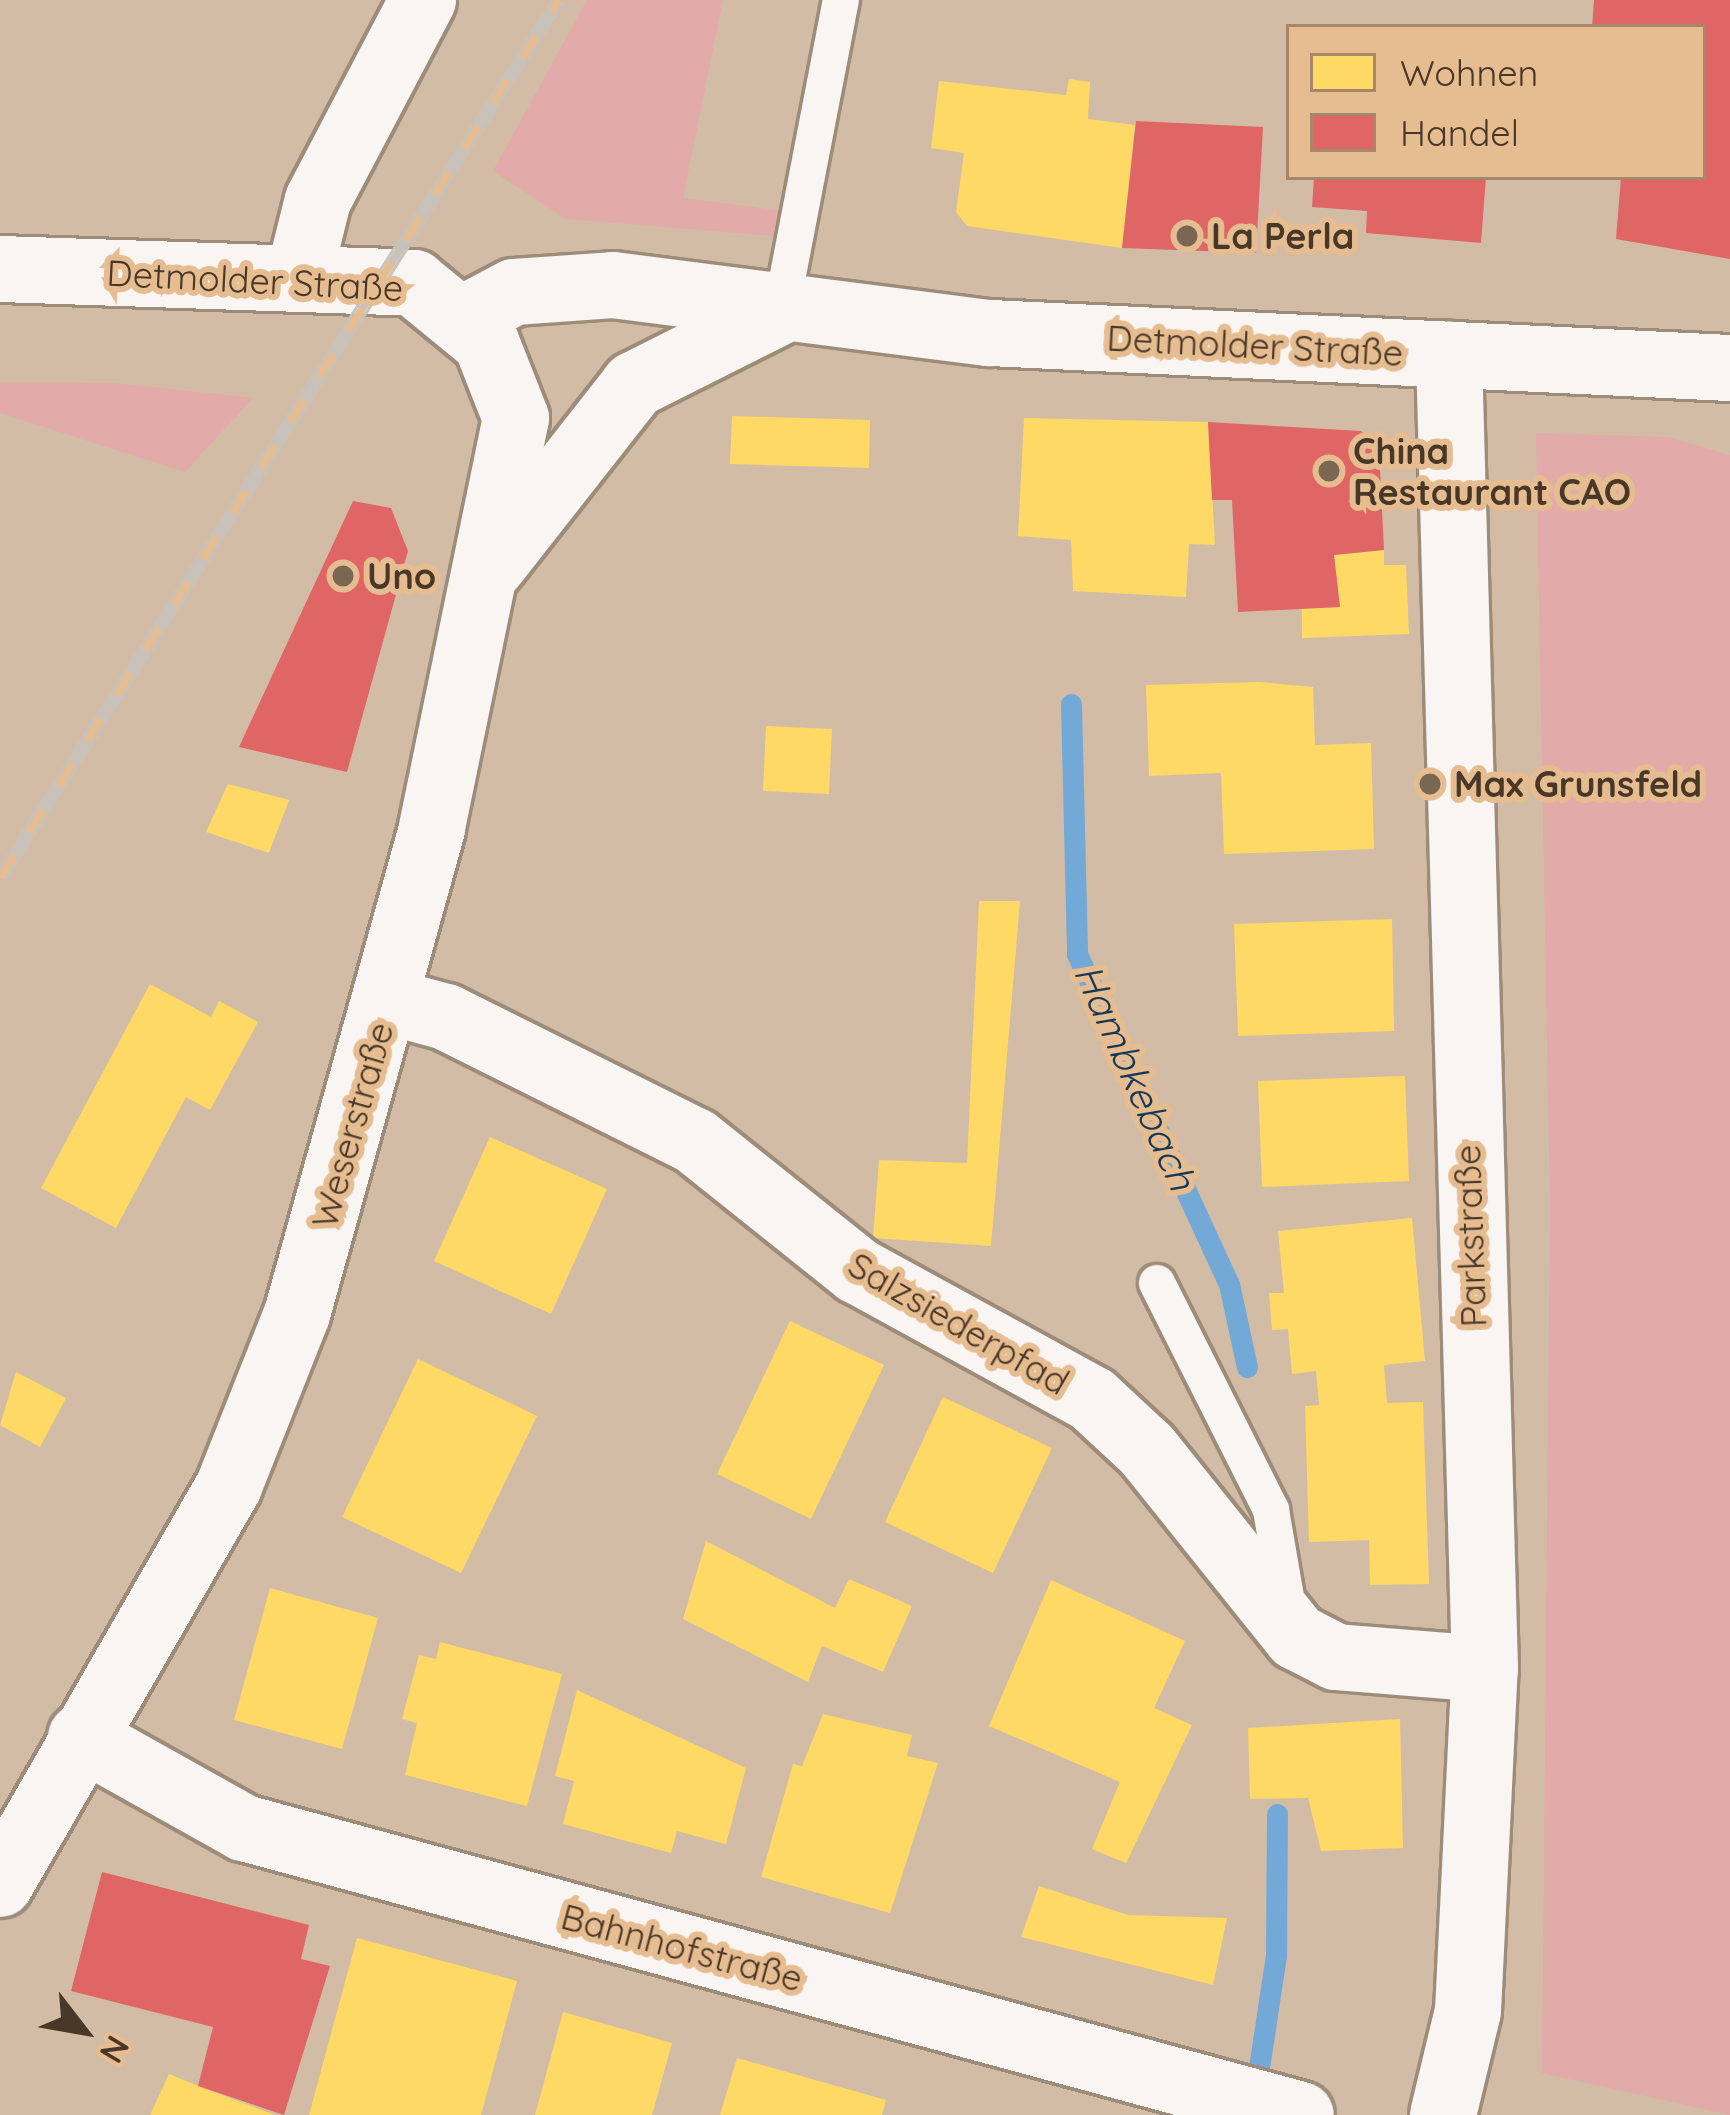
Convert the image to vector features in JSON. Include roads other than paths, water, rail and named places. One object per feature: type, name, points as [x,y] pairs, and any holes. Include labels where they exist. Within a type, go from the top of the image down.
[{"type":"street","points":[[299,276],[318,200],[423,0]]},
{"type":"street","name":"Detmolder Straße","points":[[0,269],[414,283],[465,318],[514,292],[613,286],[781,311],[990,333],[1730,368]]},
{"type":"street","points":[[494,565],[634,385],[781,311]]},
{"type":"street","name":"Weserstraße","points":[[0,1884],[229,1486],[297,1314],[387,1001],[494,565],[516,418],[508,382],[465,318]]},
{"type":"street","name":"Parkstraße","points":[[1443,2115],[1468,2011],[1485,1669],[1449,354]]},
{"type":"street","name":"Salzsiederpfad","points":[[387,1001],[446,1017],[695,1141],[858,1271],[1092,1400],[1147,1450],[1286,1629],[1336,1657],[1485,1669]]},
{"type":"street","name":"Bahnhofstraße","points":[[81,1737],[244,1828],[1301,2115]]},
{"type":"lane","points":[[781,311],[841,0]]},
{"type":"lane","points":[[1157,1283],[1271,1510],[1286,1629]]},
{"type":"waterway","name":"Hambkebach","points":[[1071,704],[1077,954],[1229,1284],[1247,1367]]},
{"type":"waterway","name":"Hambkebach","points":[[1255,2094],[1276,1955],[1277,1814]]},
{"type":"railway","points":[[0,878],[559,0]]},
{"type":"place","name":"La Perla","points":[[1187,236]]},
{"type":"place","name":"China Restaurant CAO","points":[[1329,471]]},
{"type":"place","name":"Uno","points":[[343,576]]},
{"type":"place","name":"Max Grunsfeld","points":[[1430,784]]}]
